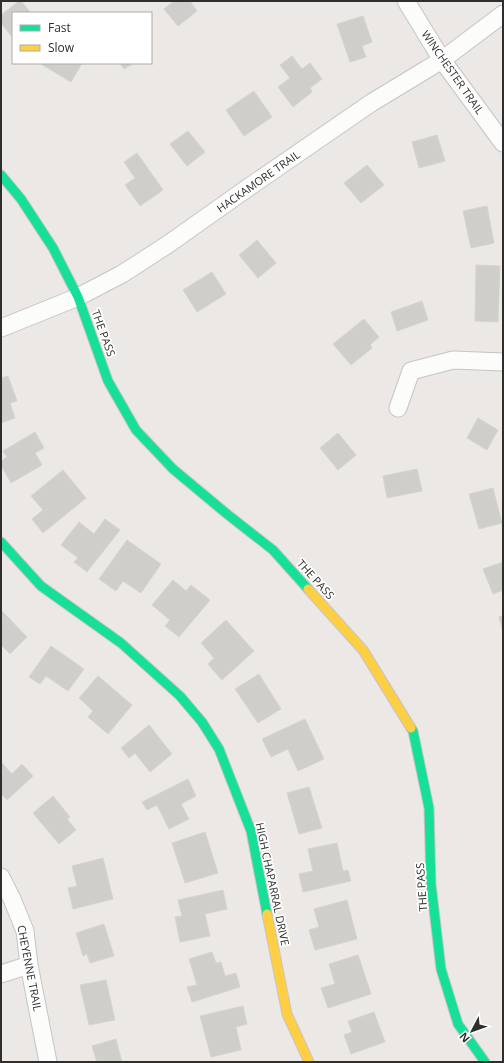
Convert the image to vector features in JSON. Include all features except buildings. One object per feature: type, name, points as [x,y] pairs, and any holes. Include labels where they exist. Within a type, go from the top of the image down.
[{"type":"street","name":"WINCHESTER TRAIL","points":[[406,1],[442,60],[503,143]]},
{"type":"street","name":"HACKAMORE TRAIL","points":[[1,328],[78,297],[122,274],[167,245],[371,103],[442,60],[503,14]]},
{"type":"street","name":"THE PASS","points":[[1,175],[21,198],[53,248],[78,297],[108,380],[136,430],[173,469],[273,550],[363,650],[413,731],[429,808],[431,884],[441,969],[458,1024],[485,1062]]},
{"type":"street","points":[[398,408],[412,371],[453,360],[503,362]]},
{"type":"street","name":"HIGH CHAPARRAL DRIVE","points":[[1,542],[41,586],[121,643],[180,696],[202,722],[219,749],[251,831],[286,1014],[309,1062]]},
{"type":"street","name":"CHEYENNE TRAIL","points":[[1,877],[25,931],[29,965],[48,1062]]},
{"type":"street","points":[[1,974],[29,965]]},
{"type":"traffic: fast","points":[[1,175],[21,199],[53,248],[78,297],[108,381],[136,430],[173,469],[273,550],[308,589]]},
{"type":"traffic: fast","points":[[1,542],[41,586],[121,643],[180,696],[202,722],[219,749],[251,831],[267,914]]},
{"type":"traffic: fast","points":[[411,728],[413,731],[429,808],[431,884],[441,969],[458,1024],[485,1062]]},
{"type":"traffic: slow","points":[[308,589],[363,650],[411,728]]},
{"type":"traffic: slow","points":[[267,914],[287,1014],[309,1062]]}]
